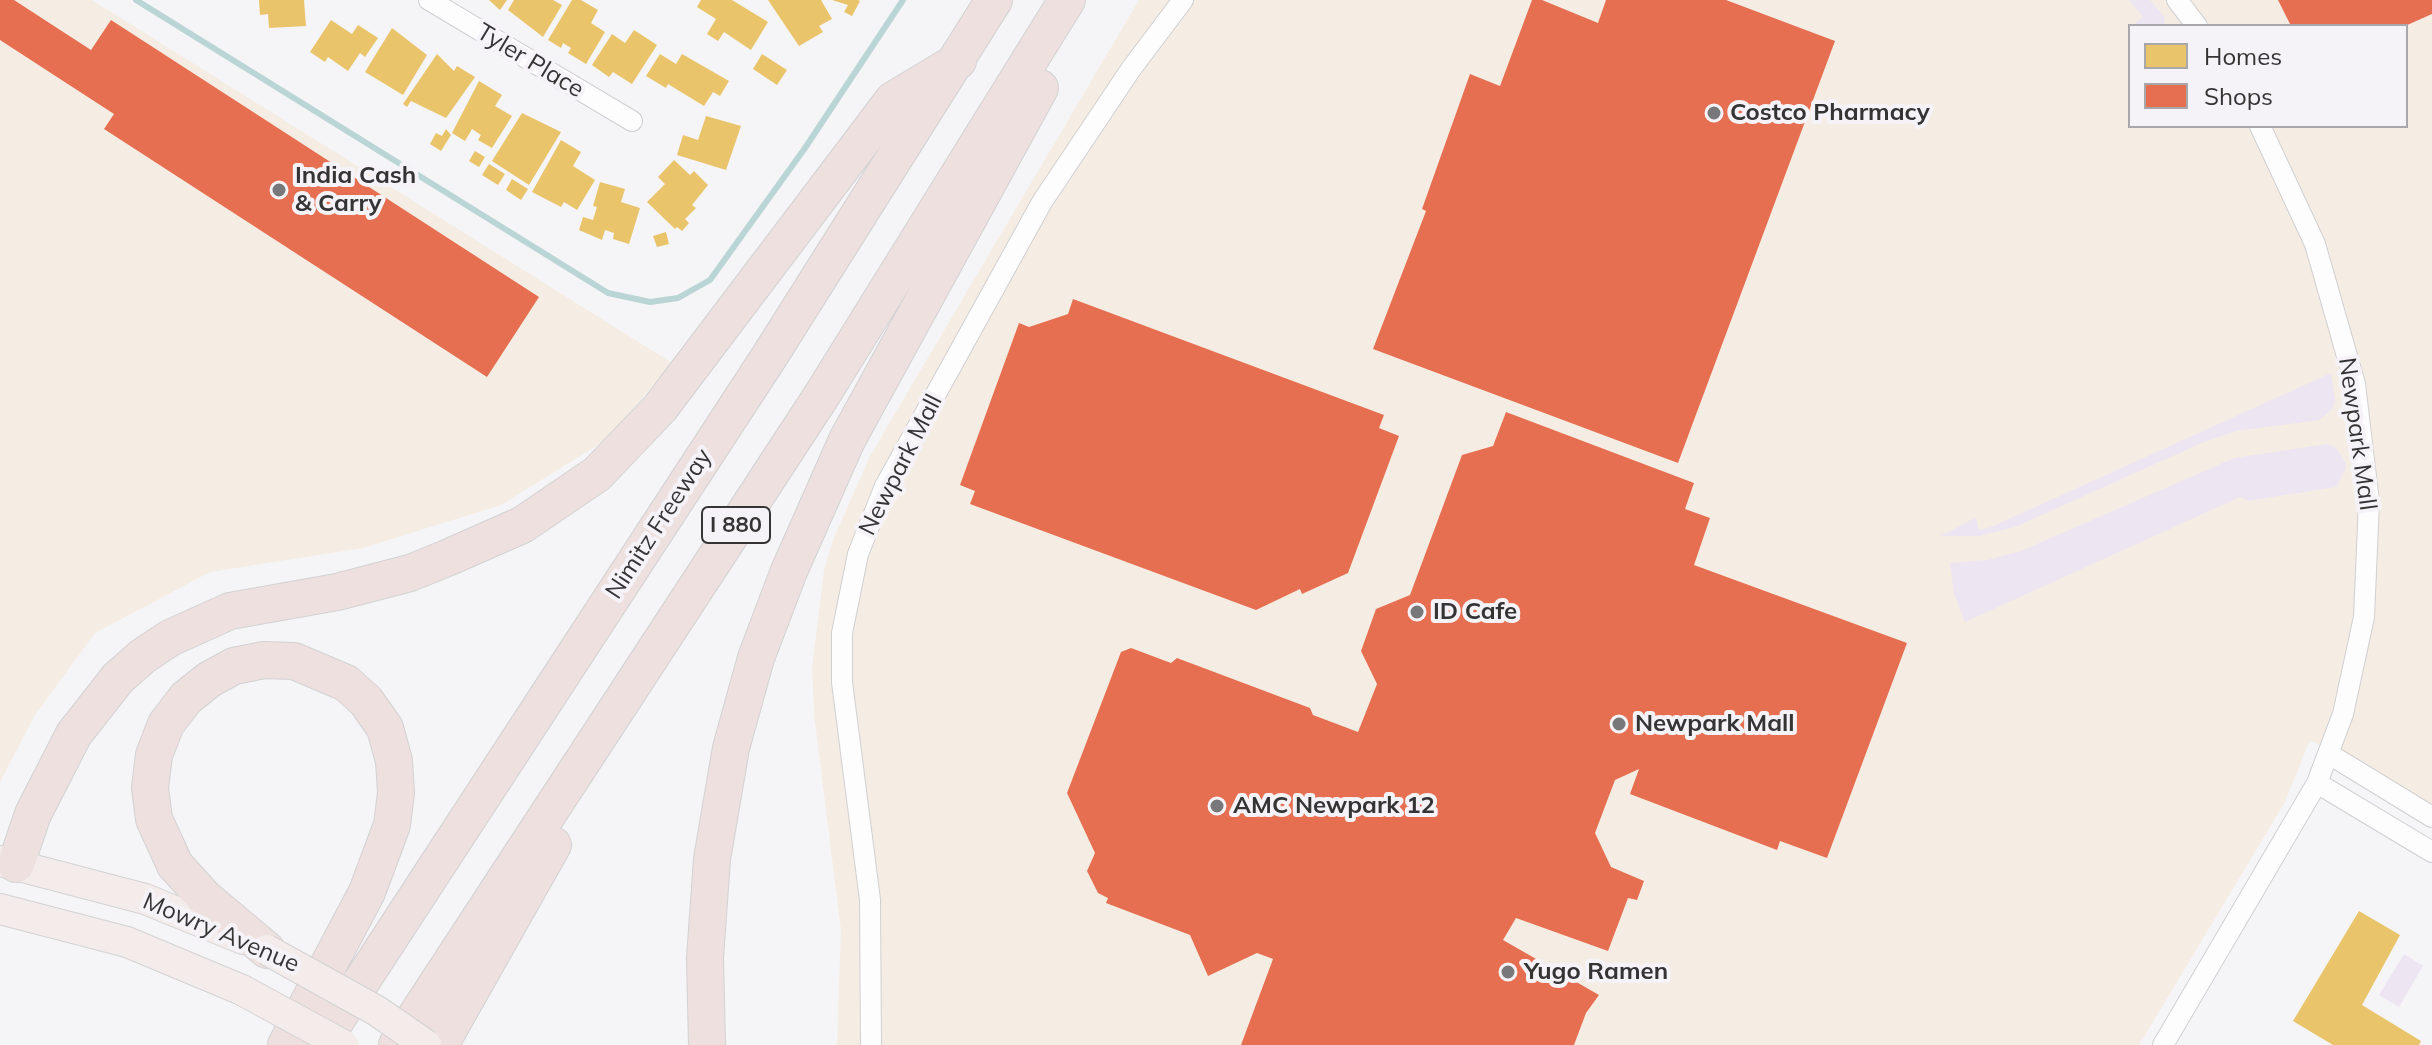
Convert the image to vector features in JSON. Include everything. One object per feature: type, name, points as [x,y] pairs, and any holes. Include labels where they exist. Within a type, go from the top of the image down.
[{"type":"highway","name":"Nimitz Freeway","points":[[320,1045],[958,61],[994,0]]},
{"type":"highway","name":"I 880","points":[[397,1045],[924,233],[1067,0]]},
{"type":"highway","points":[[707,1045],[706,942],[716,832],[731,748],[764,635],[847,440],[984,194],[1086,0]]},
{"type":"highway","points":[[8,863],[74,734],[118,678],[157,647],[230,611],[337,592],[410,573],[522,525],[597,474],[660,408],[893,100],[958,61]]},
{"type":"highway","points":[[440,1045],[688,599]]},
{"type":"highway","points":[[267,950],[205,898],[175,865],[154,819],[150,788],[154,755],[162,734],[186,698],[210,679],[234,666],[264,660],[294,661],[346,683],[366,701],[385,728],[394,761],[396,793],[392,825],[367,892],[286,1045]]},
{"type":"main road","points":[[8,863],[34,917]]},
{"type":"main road","name":"Mowry Avenue","points":[[8,863],[145,899],[267,950],[365,1004],[426,1045]]},
{"type":"main road","name":"Mowry Avenue","points":[[0,909],[127,942],[242,990],[343,1045]]},
{"type":"street","name":"Tyler Place","points":[[429,0],[632,121]]},
{"type":"street","name":"Newpark Mall","points":[[871,1045],[870,900],[842,682],[842,633],[858,554],[885,486],[1042,202],[1131,69],[1183,0]]},
{"type":"street","points":[[2177,0],[2195,24]]},
{"type":"street","name":"Newpark Mall","points":[[2163,1045],[2317,783],[2343,714],[2364,617],[2369,534],[2367,466],[2355,384],[2331,291],[2296,199],[2261,128]]},
{"type":"street","points":[[2329,754],[2432,817]]},
{"type":"street","points":[[2317,783],[2432,852]]},
{"type":"shaded area","points":[[0,0],[92,0],[672,363],[606,440],[501,505],[363,548],[210,572],[95,633],[35,715],[0,782]]},
{"type":"shaded area","points":[[1139,0],[2432,0],[2432,805],[2310,740],[2285,802],[2139,1045],[837,1045],[841,930],[814,713],[812,668],[824,570],[833,540],[870,456]]},
{"type":"shaded area","points":[[2129,0],[2150,0],[2165,17],[2164,24],[2136,24],[2143,17]]},
{"type":"shaded area","points":[[2331,373],[2335,399],[2333,408],[2320,420],[2236,431],[2204,442],[2015,527],[1979,536],[1941,536],[1976,517],[1978,530],[1991,527]]},
{"type":"shaded area","points":[[2327,444],[2336,448],[2346,463],[2336,487],[2248,501],[2240,497],[1965,622],[1954,594],[1950,563],[1987,560],[2021,551],[2234,458]]},
{"type":"shaded area","points":[[2404,954],[2423,966],[2399,1007],[2379,995]]},
{"type":"building: Homes","points":[[259,0],[304,0],[306,26],[269,28],[268,14],[260,15]]},
{"type":"building: Homes","points":[[489,0],[507,0],[500,10]]},
{"type":"building: Homes","points":[[514,0],[553,0],[562,5],[543,37],[508,10]]},
{"type":"building: Homes","points":[[572,0],[581,0],[598,10],[591,23],[605,32],[586,64],[568,53],[571,48],[563,43],[561,48],[548,40]]},
{"type":"building: Homes","points":[[701,0],[732,0],[768,22],[751,50],[724,32],[718,41],[707,34],[716,19],[697,7]]},
{"type":"building: Homes","points":[[768,0],[821,0],[832,19],[819,26],[823,32],[799,46]]},
{"type":"building: Homes","points":[[832,0],[860,1],[852,16],[844,12],[848,5]]},
{"type":"building: Homes","points":[[331,20],[352,34],[358,25],[378,38],[365,57],[360,53],[348,71],[328,57],[325,62],[310,52]]},
{"type":"building: Homes","points":[[392,28],[427,55],[403,95],[365,72]]},
{"type":"building: Homes","points":[[634,30],[657,45],[632,84],[613,72],[609,77],[592,65],[612,34],[625,43]]},
{"type":"building: Homes","points":[[437,54],[454,71],[457,66],[475,77],[446,118],[411,101],[407,107],[403,104]]},
{"type":"building: Homes","points":[[660,54],[676,64],[682,54],[729,81],[720,96],[713,92],[704,106],[668,84],[666,88],[646,76]]},
{"type":"building: Homes","points":[[762,54],[787,70],[777,85],[753,69]]},
{"type":"building: Homes","points":[[479,81],[502,95],[495,106],[512,116],[492,148],[478,140],[481,135],[472,129],[465,141],[452,133]]},
{"type":"building: Homes","points":[[522,113],[561,132],[529,185],[492,161]]},
{"type":"building: Homes","points":[[706,116],[741,126],[726,170],[677,155],[683,135],[698,140]]},
{"type":"building: Homes","points":[[446,129],[451,135],[441,151],[430,144],[436,133],[442,136]]},
{"type":"building: Homes","points":[[561,140],[581,152],[573,166],[595,180],[577,210],[564,202],[561,207],[532,192]]},
{"type":"building: Homes","points":[[475,151],[485,157],[479,167],[469,161]]},
{"type":"building: Homes","points":[[674,160],[690,175],[694,171],[708,185],[692,205],[696,208],[685,219],[689,223],[682,231],[677,227],[675,229],[647,202],[665,184],[658,177]]},
{"type":"building: Homes","points":[[489,164],[505,174],[498,185],[482,175]]},
{"type":"building: Homes","points":[[512,179],[528,189],[521,200],[506,190]]},
{"type":"building: Homes","points":[[600,182],[625,189],[621,202],[640,208],[629,244],[613,239],[614,233],[605,230],[602,240],[579,230],[583,217],[593,220],[597,207],[593,206]]},
{"type":"building: Homes","points":[[666,232],[669,244],[657,247],[653,236]]},
{"type":"building: Homes","points":[[2359,911],[2400,935],[2362,1005],[2421,1041],[2419,1045],[2333,1045],[2293,1021]]},
{"type":"building: Shops","points":[[0,0],[14,0],[91,50],[111,20],[539,297],[487,377],[104,129],[114,114],[0,40]]},
{"type":"building: Shops","points":[[1532,0],[1542,0],[1598,23],[1606,0],[1726,0],[1835,41],[1678,463],[1373,349],[1426,211],[1422,209],[1470,74],[1500,86]]},
{"type":"building: Shops","points":[[2278,0],[2432,0],[2432,14],[2408,25],[2290,24]]},
{"type":"building: Shops","points":[[1073,299],[1384,415],[1379,428],[1399,436],[1348,573],[1302,594],[1300,589],[1256,610],[970,504],[975,491],[960,485],[1019,323],[1029,327],[1068,314]]},
{"type":"building: Shops","name":"Newpark Mall","points":[[1506,412],[1694,483],[1685,509],[1710,518],[1694,565],[1907,643],[1827,858],[1780,841],[1777,850],[1630,794],[1639,769],[1615,780],[1595,833],[1611,867],[1644,881],[1637,900],[1628,898],[1608,951],[1516,918],[1503,940],[1599,995],[1586,1013],[1574,1045],[1241,1045],[1273,959],[1257,953],[1208,976],[1190,935],[1106,903],[1108,898],[1098,893],[1087,871],[1095,853],[1067,793],[1121,652],[1131,648],[1171,663],[1177,658],[1310,708],[1313,715],[1358,732],[1377,684],[1361,651],[1376,609],[1410,595],[1462,455],[1493,446]]},
{"type":"waterway","points":[[136,0],[608,293],[650,302],[678,298],[710,280],[805,148],[903,0]]},
{"type":"place","name":"Costco Pharmacy","points":[[1714,113]]},
{"type":"place","name":"India Cash & Carry","points":[[279,190]]},
{"type":"place","name":"ID Cafe","points":[[1417,612]]},
{"type":"place","name":"Newpark Mall","points":[[1619,724]]},
{"type":"place","name":"AMC Newpark 12","points":[[1217,806]]},
{"type":"place","name":"Yugo Ramen","points":[[1508,972]]}]
